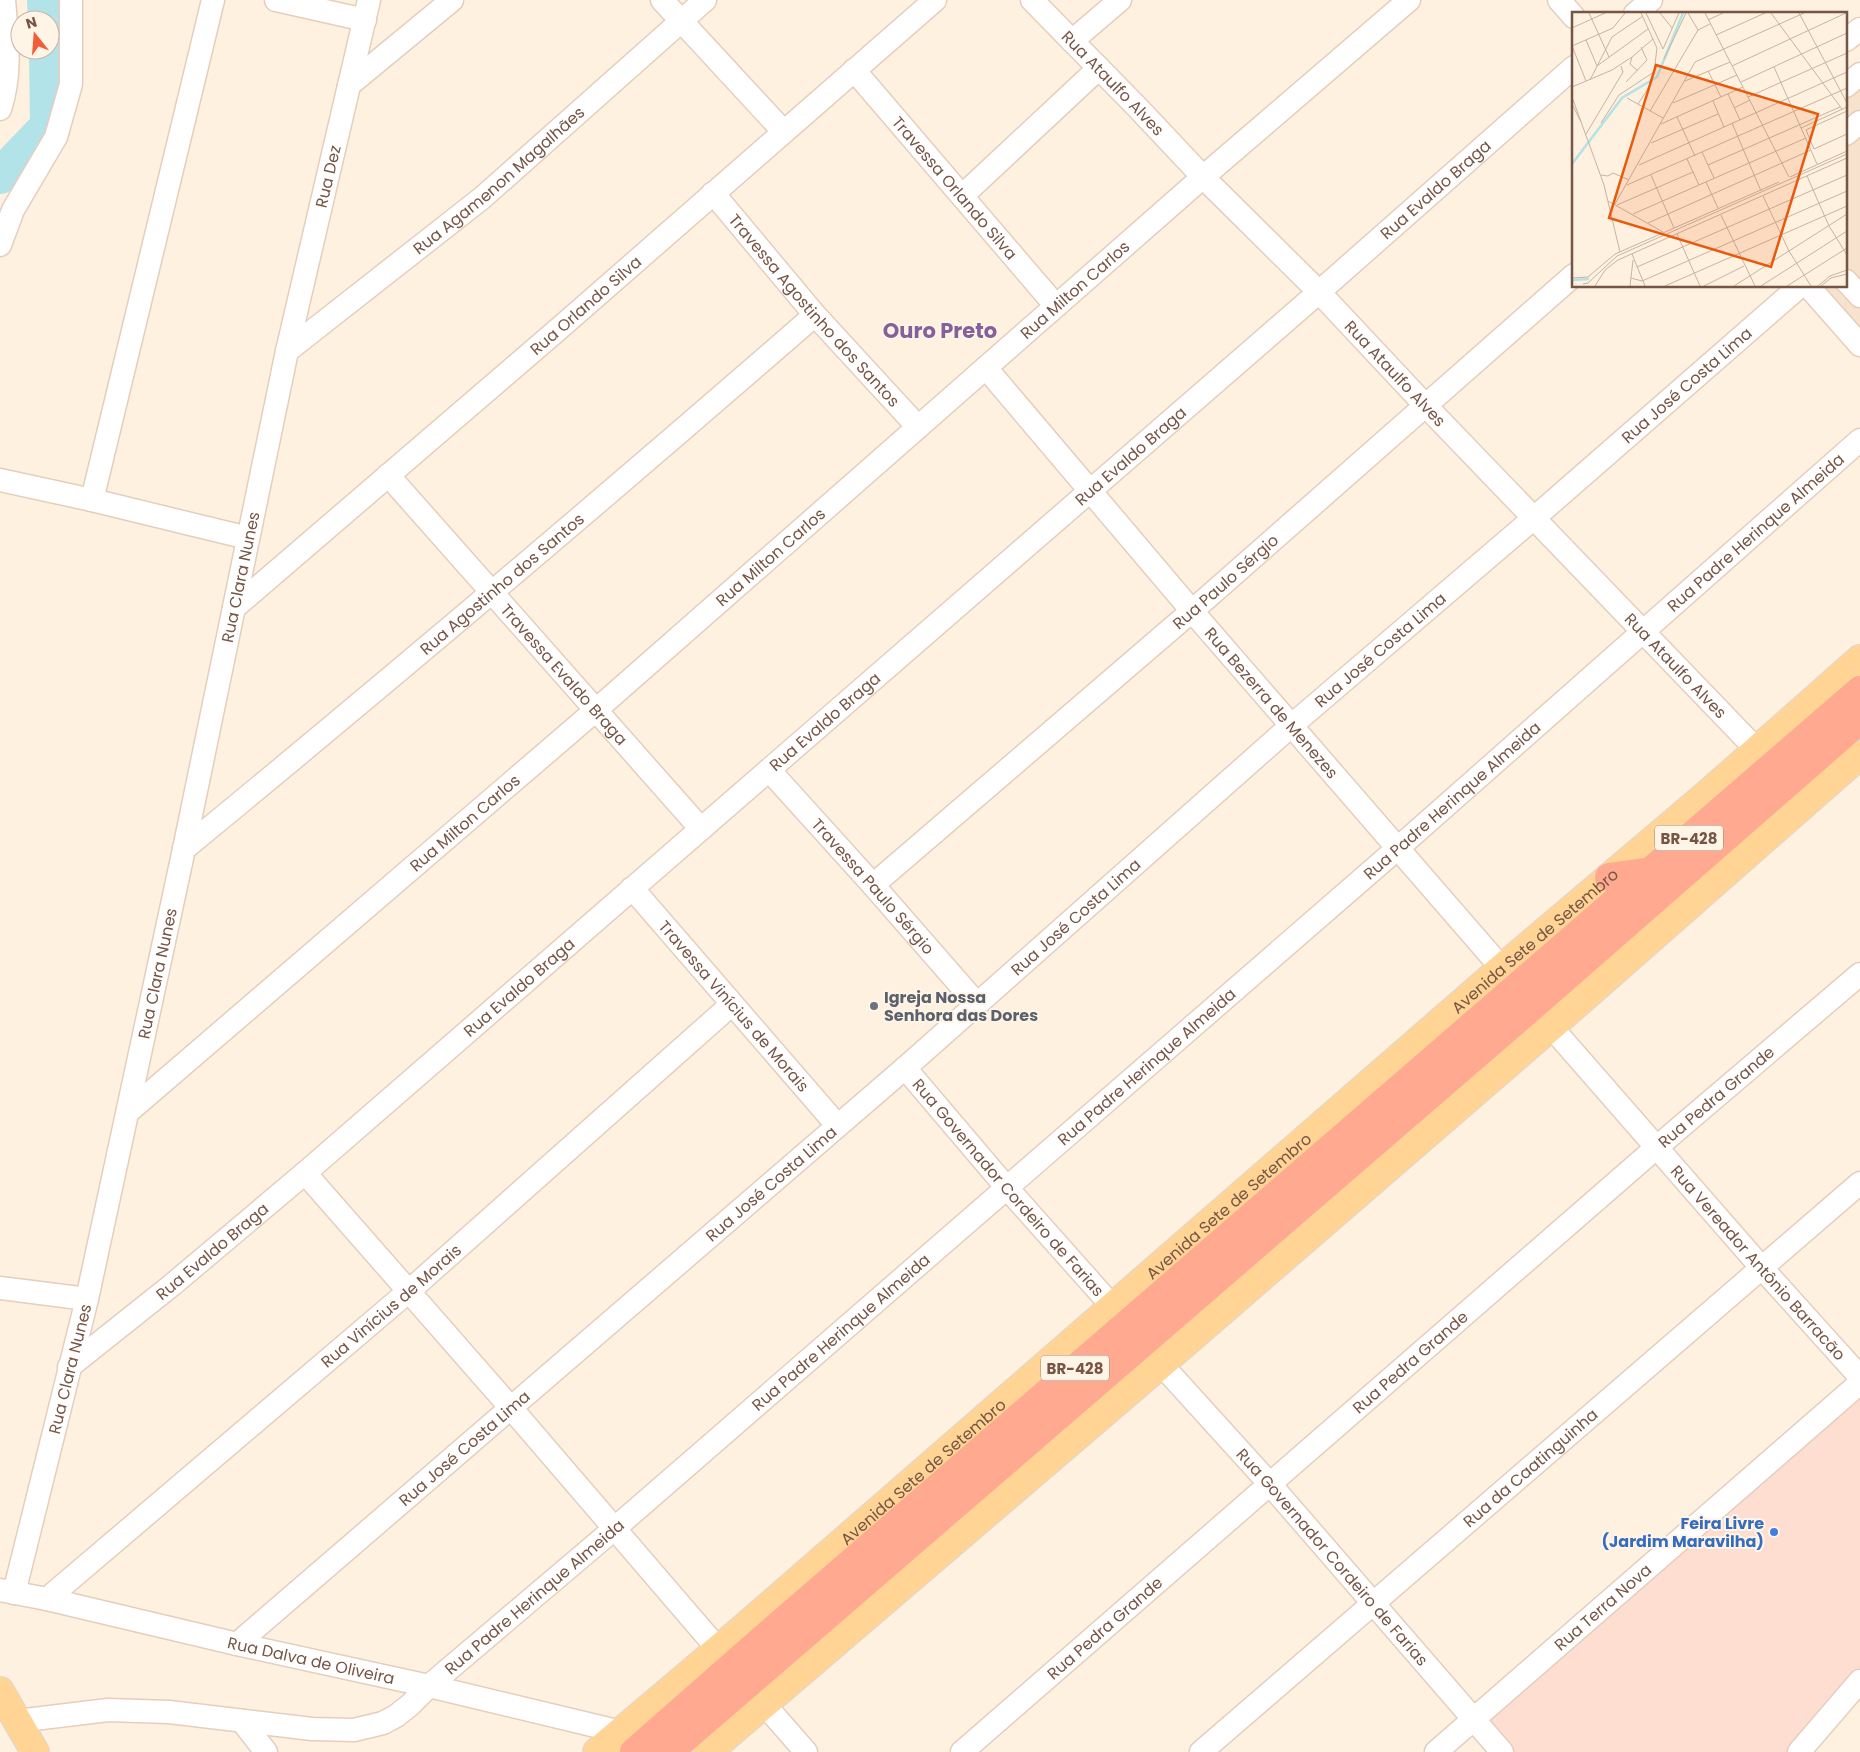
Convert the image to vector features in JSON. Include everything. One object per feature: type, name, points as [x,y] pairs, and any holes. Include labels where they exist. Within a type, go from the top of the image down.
[{"type":"highway","name":"Avenida Sete de Setembro","points":[[628,1742],[796,1610],[1860,690]]},
{"type":"highway","name":"Avenida Sete de Setembro","points":[[669,1752],[1517,987],[1860,720]]},
{"type":"highway","points":[[1609,877],[1651,871]]},
{"type":"main road","name":"Avenida Sete de Setembro","points":[[597,1752],[628,1742],[718,1650],[1112,1306],[1517,987],[1609,877],[1860,659]]},
{"type":"main road","points":[[708,1752],[1161,1364],[1860,755]]},
{"type":"main road","points":[[0,1691],[35,1752]]},
{"type":"street","points":[[0,109],[6,88],[7,74],[8,44],[4,0]]},
{"type":"street","points":[[0,245],[13,210],[56,137],[71,84],[71,0]]},
{"type":"street","points":[[92,500],[213,0]]},
{"type":"street","points":[[276,0],[367,10]]},
{"type":"street","points":[[349,85],[452,0]]},
{"type":"street","points":[[662,0],[784,131]]},
{"type":"street","name":"Rua Agamenon Magalhães","points":[[287,351],[482,198],[705,0]]},
{"type":"street","name":"Rua Orlando Silva","points":[[234,608],[562,326],[935,0]]},
{"type":"street","name":"Rua Ataulfo Alves","points":[[1032,0],[1203,177],[1319,292],[1642,632],[1757,750]]},
{"type":"street","points":[[1072,41],[1120,0]]},
{"type":"street","name":"Rua Milton Carlos","points":[[128,1112],[596,710],[1203,177],[1409,0]]},
{"type":"street","points":[[1558,0],[1572,16]]},
{"type":"street","points":[[1637,12],[1651,0]]},
{"type":"street","name":"Rua Dez","points":[[287,351],[367,10]]},
{"type":"street","points":[[1848,38],[1860,29]]},
{"type":"street","points":[[962,196],[1099,68]]},
{"type":"street","name":"Rua Evaldo Braga","points":[[69,1367],[172,1285],[305,1173],[1319,292],[1572,69]]},
{"type":"street","name":"Travessa Orlando Silva","points":[[854,70],[1056,306]]},
{"type":"street","points":[[1848,84],[1860,74]]},
{"type":"street","points":[[1848,132],[1860,122]]},
{"type":"street","name":"Travessa Agostinho dos Santos","points":[[713,193],[815,315],[918,427]]},
{"type":"street","name":"Rua Paulo Sérgio","points":[[873,885],[1192,612],[1572,277]]},
{"type":"street","points":[[1848,283],[1860,296]]},
{"type":"street","name":"Rua José Costa Lima","points":[[237,1644],[904,1068],[1292,725],[1534,518],[1798,288]]},
{"type":"street","points":[[1810,288],[1860,345]]},
{"type":"street","name":"Rua Agostinho dos Santos","points":[[184,849],[614,489],[815,315]]},
{"type":"street","name":"Rua Clara Nunes","points":[[7,1591],[87,1299],[184,849],[287,351]]},
{"type":"street","name":"Rua Bezerra de Menezes","points":[[986,368],[1192,612],[1292,725],[1517,987]]},
{"type":"street","name":"Rua Padre Herinque Almeida","points":[[17,1721],[108,1710],[169,1712],[312,1729],[354,1730],[384,1723],[396,1716],[1398,848],[1860,440]]},
{"type":"street","name":"Travessa Evaldo Braga","points":[[388,475],[700,829]]},
{"type":"street","points":[[0,480],[248,538]]},
{"type":"street","name":"Travessa Paulo Sérgio","points":[[769,770],[976,1003]]},
{"type":"street","name":"Travessa Vinícius de Morais","points":[[632,888],[837,1125]]},
{"type":"street","name":"Rua Pedra Grande","points":[[962,1752],[1269,1483],[1860,974]]},
{"type":"street","name":"Rua Vereador Antônio Barracão","points":[[1517,987],[1761,1267],[1860,1377]]},
{"type":"street","name":"Rua Vinícius de Morais","points":[[46,1599],[408,1291],[732,1005]]},
{"type":"street","name":"Rua Governador Cordeiro de Farias","points":[[904,1068],[1112,1306]]},
{"type":"street","points":[[305,1173],[511,1408],[718,1650]]},
{"type":"street","name":"Rua da Caatinguinha","points":[[1201,1752],[1860,1183]]},
{"type":"street","points":[[0,1288],[87,1299]]},
{"type":"street","name":"Rua Governador Cordeiro de Farias","points":[[1161,1364],[1269,1483],[1472,1720],[1502,1752]]},
{"type":"street","name":"Rua Terra Nova","points":[[1436,1752],[1860,1383]]},
{"type":"street","name":"Rua Dalva de Oliveira","points":[[7,1591],[429,1686],[628,1742]]},
{"type":"street","points":[[1799,1752],[1860,1681]]},
{"type":"street","points":[[764,1704],[806,1752]]},
{"type":"street","points":[[242,1721],[266,1752]]},
{"type":"shaded area","points":[[1860,74],[1860,329],[1825,288],[1848,288],[1848,84]]},
{"type":"shaded area","name":"Feira Livre (Jardim Maravilha)","points":[[1860,1383],[1860,1681],[1799,1752],[1502,1752],[1473,1720]]},
{"type":"waterway","points":[[45,0],[46,10]]},
{"type":"waterway","points":[[0,176],[48,126],[47,60]]},
{"type":"place","name":"Igreja Nossa Senhora das Dores","points":[[874,1006]]},
{"type":"place","name":"Feira Livre (Jardim Maravilha)","points":[[1774,1532]]},
{"type":"district","name":"Ouro Preto","points":[[940,330]]}]
